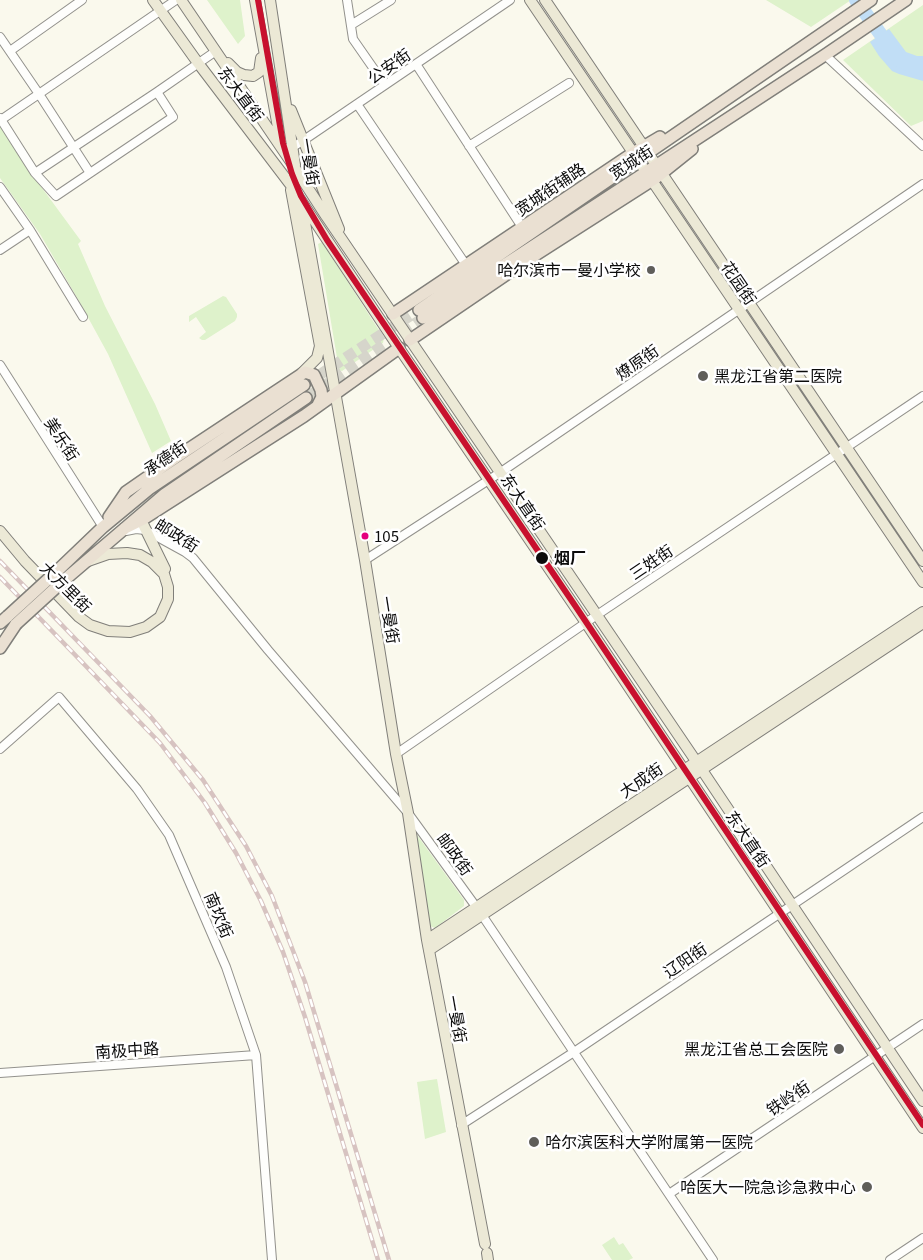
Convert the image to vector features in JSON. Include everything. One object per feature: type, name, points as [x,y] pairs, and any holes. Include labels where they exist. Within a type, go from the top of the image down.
[{"type":"highway","name":"宽城街","points":[[871,0],[729,98],[641,153],[421,314],[654,173],[736,113],[906,0]]},
{"type":"highway","name":"宽城街辅路","points":[[393,314],[522,227],[641,153]]},
{"type":"highway","points":[[410,340],[654,173]]},
{"type":"highway","points":[[125,528],[143,525],[304,416],[399,348]]},
{"type":"highway","points":[[103,527],[126,492],[302,373],[309,372],[314,375],[317,381],[322,394],[318,406]]},
{"type":"highway","name":"承德街","points":[[59,577],[103,527],[149,489],[304,385]]},
{"type":"highway","name":"承德街","points":[[59,577],[86,561],[165,494],[306,398]]},
{"type":"highway","points":[[0,638],[6,620],[59,577]]},
{"type":"highway","points":[[0,648],[6,620]]},
{"type":"main road","name":"东大直街","points":[[153,0],[198,63],[290,184],[399,348],[586,622],[923,1128]]},
{"type":"main road","name":"东大直街","points":[[181,0],[344,244],[501,472],[923,1101]]},
{"type":"main road","name":"一曼街","points":[[255,0],[281,148],[290,184],[320,346],[317,358],[302,373]]},
{"type":"main road","name":"一曼街","points":[[270,0],[295,168],[366,560],[428,945],[486,1253]]},
{"type":"main road","name":"花园街","points":[[530,0],[641,153]]},
{"type":"main road","name":"花园街","points":[[545,0],[739,309],[923,582]]},
{"type":"main road","points":[[216,51],[237,72],[253,76],[261,68],[262,42]]},
{"type":"main road","points":[[284,94],[344,244]]},
{"type":"main road","name":"花园街","points":[[654,173],[748,302],[923,561]]},
{"type":"main road","name":"大方里街","points":[[0,535],[24,566],[80,623],[100,633],[121,636],[136,635],[156,626],[166,616],[172,596],[170,579],[143,525]]},
{"type":"main road","name":"大方里街","points":[[0,531],[25,561],[79,617],[101,630],[130,632],[146,627],[156,621],[163,612],[168,599],[166,577],[162,570],[152,562],[140,555],[119,553],[108,554],[86,561]]},
{"type":"main road","name":"大成街","points":[[428,945],[699,766],[923,612]]},
{"type":"main road","name":"大成街","points":[[699,766],[923,623]]},
{"type":"street","points":[[10,51],[82,0]]},
{"type":"street","points":[[157,92],[173,117],[56,196],[35,173],[1,119],[176,0]]},
{"type":"street","points":[[347,0],[353,40],[385,85]]},
{"type":"street","points":[[351,25],[391,0]]},
{"type":"street","name":"公安街","points":[[281,148],[293,147],[304,140],[510,0]]},
{"type":"street","points":[[0,37],[75,147],[90,173]]},
{"type":"street","points":[[35,173],[216,51]]},
{"type":"street","points":[[825,55],[923,146]]},
{"type":"street","points":[[416,64],[522,227]]},
{"type":"street","points":[[469,146],[569,83]]},
{"type":"street","points":[[358,104],[466,265]]},
{"type":"street","name":"燎原街","points":[[366,560],[501,472],[923,184]]},
{"type":"street","points":[[0,187],[30,230],[84,317]]},
{"type":"street","points":[[0,250],[30,230]]},
{"type":"street","name":"美乐街","points":[[0,365],[103,527]]},
{"type":"street","name":"三姓街","points":[[396,754],[586,622],[923,396]]},
{"type":"street","name":"邮政街","points":[[115,536],[140,529],[143,525],[193,558],[268,650],[408,813],[479,911],[713,1260]]},
{"type":"street","name":"南坎街","points":[[0,749],[59,697],[131,782],[169,835],[226,967],[256,1055],[272,1260]]},
{"type":"street","name":"辽阳街","points":[[461,1125],[574,1052],[923,817]]},
{"type":"street","name":"铁岭街","points":[[669,1194],[923,1024]]},
{"type":"street","name":"南极中路","points":[[0,1073],[256,1055]]},
{"type":"street","points":[[890,1260],[923,1238]]},
{"type":"green space","points":[[207,0],[240,0],[245,36],[238,44]]},
{"type":"green space","points":[[766,0],[851,0],[811,27]]},
{"type":"green space","points":[[923,5],[923,121],[911,126],[843,60]]},
{"type":"green space","points":[[0,124],[34,177],[81,241],[78,244],[105,306],[155,404],[171,441],[152,453],[108,354],[79,301],[40,234],[0,178]]},
{"type":"green space","points":[[322,242],[384,338],[383,343],[342,371],[339,370],[318,244]]},
{"type":"green space","points":[[223,296],[226,297],[237,317],[235,321],[202,340],[199,338],[206,332],[196,317],[189,322],[189,316]]},
{"type":"green space","points":[[417,835],[464,900],[464,906],[435,928],[430,926],[413,837]]},
{"type":"green space","points":[[437,1079],[446,1132],[425,1139],[417,1082]]},
{"type":"green space","points":[[614,1237],[619,1245],[623,1243],[633,1258],[629,1260],[612,1260],[602,1245]]},
{"type":"water","points":[[889,29],[906,52],[923,56],[923,81],[892,71],[879,56],[870,42]]},
{"type":"waterway","points":[[856,0],[899,60],[918,68],[923,68]]},
{"type":"tunnel","points":[[304,385],[419,310]]},
{"type":"tunnel","points":[[306,398],[423,318]]},
{"type":"railway","points":[[0,561],[150,716],[203,780],[246,846],[272,896],[305,982],[389,1260]]},
{"type":"railway","points":[[0,577],[160,743],[205,803],[236,853],[261,901],[283,952],[305,1017],[378,1260]]},
{"type":"transit line","points":[[258,0],[283,143],[301,196],[327,240],[576,607],[923,1125]]},
{"type":"place","name":"哈尔滨市一曼小学校","points":[[651,270]]},
{"type":"place","name":"黑龙江省第二医院","points":[[703,376]]},
{"type":"place","name":"105","points":[[365,536]]},
{"type":"place","name":"烟厂","points":[[542,558]]},
{"type":"place","name":"黑龙江省总工会医院","points":[[839,1049]]},
{"type":"place","name":"哈尔滨医科大学附属第一医院","points":[[534,1142]]},
{"type":"place","name":"哈医大一院急诊急救中心","points":[[867,1187]]}]
